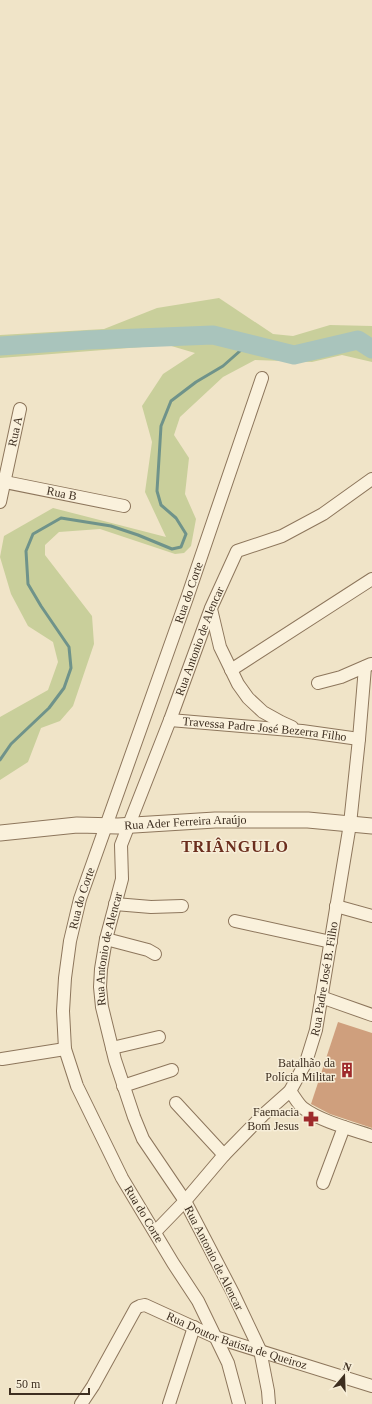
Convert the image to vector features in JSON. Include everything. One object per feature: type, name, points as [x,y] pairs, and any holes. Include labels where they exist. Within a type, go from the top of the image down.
[{"type":"street","name":"Rua do Corte","points":[[239,1404],[228,1362],[198,1301],[172,1263],[122,1178],[76,1086],[65,1049],[63,1011],[65,978],[70,941],[80,899],[187,598],[262,378]]},
{"type":"street","name":"Rua A","points":[[0,502],[2,481],[20,409]]},
{"type":"street","name":"Rua Antonio de Alencar","points":[[269,1404],[260,1350],[185,1201],[143,1139],[123,1086],[112,1048],[102,1007],[100,987],[101,969],[106,939],[122,878],[121,845],[170,720],[211,608],[237,551],[282,536],[323,514],[372,479]]},
{"type":"street","name":"Rua B","points":[[2,481],[124,506]]},
{"type":"street","points":[[231,670],[372,579]]},
{"type":"street","points":[[211,608],[220,647],[244,694],[255,706],[281,722],[302,731]]},
{"type":"street","points":[[318,683],[341,677],[369,665]]},
{"type":"street","name":"Rua Padre José B. Filho","points":[[155,1232],[185,1201],[224,1155],[263,1115],[290,1091],[306,1062],[316,1030],[350,824],[369,665]]},
{"type":"street","name":"Travessa Padre José Bezerra Filho","points":[[170,720],[302,731],[359,739]]},
{"type":"street","name":"Rua Ader Ferreira Araújo","points":[[0,834],[77,825],[107,826],[215,820],[308,820],[372,826]]},
{"type":"street","points":[[115,904],[151,908],[182,906]]},
{"type":"street","points":[[336,906],[372,916]]},
{"type":"street","points":[[235,921],[330,942]]},
{"type":"street","points":[[106,939],[148,950],[155,954]]},
{"type":"street","points":[[321,997],[372,1015]]},
{"type":"street","points":[[112,1048],[159,1037]]},
{"type":"street","points":[[2,1059],[65,1049]]},
{"type":"street","points":[[123,1086],[172,1070]]},
{"type":"street","points":[[290,1091],[302,1108],[344,1127],[372,1136]]},
{"type":"street","points":[[176,1103],[224,1155]]},
{"type":"street","points":[[324,1183],[344,1127]]},
{"type":"street","name":"Rua Doutor Batista de Queiroz","points":[[81,1404],[94,1386],[136,1308],[140,1306],[149,1306],[215,1337],[372,1386]]},
{"type":"street","points":[[169,1404],[194,1327]]},
{"type":"green space","points":[[219,298],[273,334],[293,336],[330,325],[372,326],[372,362],[342,355],[312,362],[255,360],[223,377],[180,417],[174,435],[189,458],[185,494],[196,519],[191,546],[184,553],[175,554],[100,529],[59,532],[45,545],[45,555],[92,616],[94,644],[73,706],[60,721],[41,728],[28,762],[0,780],[0,717],[48,690],[58,662],[53,642],[28,626],[11,594],[0,557],[4,536],[53,508],[166,537],[145,492],[152,442],[142,406],[163,374],[195,353],[168,345],[0,358],[0,335],[104,329],[157,308]]},
{"type":"building","name":"Batalhão da Polícia Militar","points":[[338,1022],[372,1033],[372,1128],[330,1114],[311,1104]]},
{"type":"waterway","points":[[0,346],[88,340],[213,335],[294,355],[358,340],[372,349]]},
{"type":"waterway","points":[[0,760],[11,744],[49,708],[64,688],[71,668],[69,647],[28,584],[26,551],[33,534],[61,518],[111,526],[172,549],[181,547],[186,534],[176,518],[161,505],[157,491],[161,426],[171,401],[196,382],[223,366],[249,343]]},
{"type":"place","name":"Batalhão da Polícia Militar","points":[[347,1070]]},
{"type":"place","name":"Faemacia Bom Jesus","points":[[311,1119]]},
{"type":"district","name":"TRIÂNGULO","points":[[235,846]]}]
